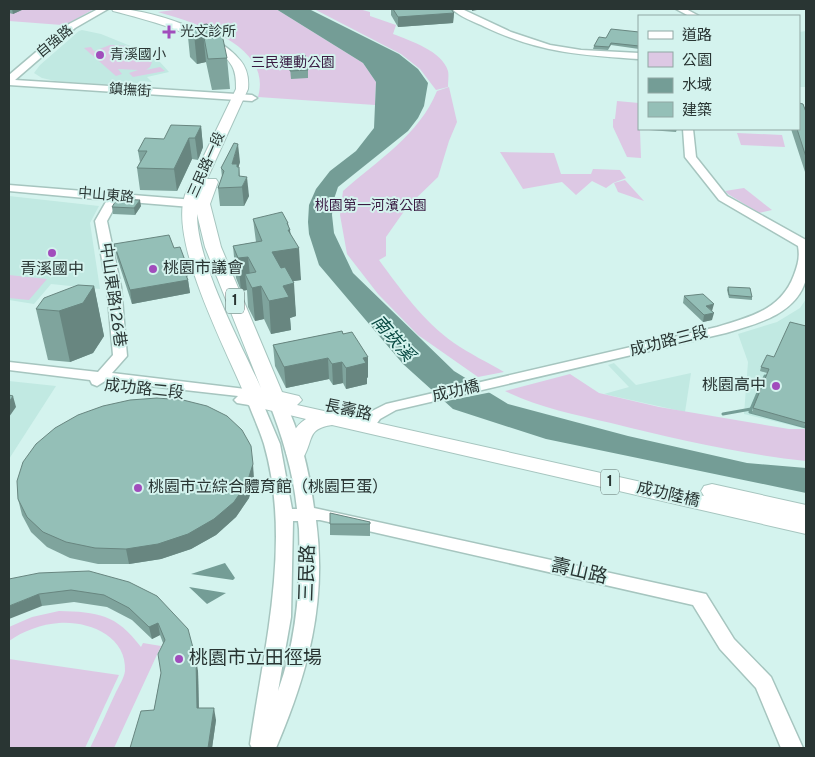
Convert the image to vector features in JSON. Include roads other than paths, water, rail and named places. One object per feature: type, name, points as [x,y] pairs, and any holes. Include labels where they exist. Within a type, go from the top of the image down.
[{"type":"main road","name":"三民路一段","points":[[118,9],[182,29],[224,50],[234,59],[241,74],[245,98]]},
{"type":"main road","name":"三民路一段","points":[[134,9],[204,31],[233,48],[243,57],[250,68],[255,86],[245,98],[221,160],[197,204],[190,228],[194,248],[213,297],[265,399]]},
{"type":"main road","name":"三民路一段","points":[[197,204],[232,294],[265,399]]},
{"type":"main road","points":[[213,297],[232,294]]},
{"type":"main road","name":"長壽路","points":[[265,399],[332,419],[370,422]]},
{"type":"main road","name":"長壽路","points":[[265,399],[418,433]]},
{"type":"main road","points":[[296,453],[298,440],[307,427],[316,421],[332,419]]},
{"type":"main road","name":"成功陸橋","points":[[418,433],[806,512]]},
{"type":"main road","name":"成功陸橋","points":[[418,433],[806,526]]},
{"type":"street","name":"自強路","points":[[9,81],[72,27],[104,9]]},
{"type":"street","points":[[456,9],[490,28],[545,46],[573,52],[638,56]]},
{"type":"street","points":[[678,9],[689,15]]},
{"type":"street","points":[[678,9],[693,15]]},
{"type":"street","name":"鎮撫街","points":[[9,81],[245,98]]},
{"type":"street","name":"成功路三段","points":[[499,382],[676,340],[764,316],[784,303],[791,294],[804,269],[806,249],[723,198],[701,173],[691,157],[688,130]]},
{"type":"street","name":"中山東路","points":[[9,188],[197,204]]},
{"type":"street","name":"中山東路126巷","points":[[96,381],[120,356],[114,287],[101,221],[114,197]]},
{"type":"street","name":"成功路二段","points":[[9,366],[96,381]]},
{"type":"street","name":"成功路二段","points":[[9,375],[96,381],[265,399]]},
{"type":"street","name":"成功橋","points":[[370,422],[391,407],[499,382]]},
{"type":"street","name":"三民路","points":[[265,399],[296,453],[307,513],[309,566],[303,638],[296,669],[265,748]]},
{"type":"street","name":"三民路","points":[[260,748],[271,667],[281,617],[285,563],[284,515],[265,399]]},
{"type":"street","name":"壽山路","points":[[284,515],[320,514],[699,599],[727,644],[764,683],[792,748]]},
{"type":"water","name":"南崁溪","points":[[276,9],[309,9],[399,54],[418,69],[428,83],[424,106],[418,118],[408,131],[338,187],[333,202],[332,215],[334,233],[353,273],[454,371],[508,404],[628,436],[747,463],[806,468],[806,493],[546,439],[453,409],[403,364],[319,265],[309,234],[309,205],[316,189],[330,171],[356,151],[374,128],[376,82],[363,63]]},
{"type":"water","points":[[225,563],[235,578],[233,580],[191,574]]},
{"type":"water","points":[[189,587],[226,593],[207,604]]},
{"type":"waterway","points":[[751,409],[765,376]]},
{"type":"waterway","points":[[723,414],[751,409]]},
{"type":"waterway","points":[[751,409],[750,412],[806,427]]},
{"type":"place","name":"光文診所","points":[[169,32]]},
{"type":"place","name":"青溪國小","points":[[100,55]]},
{"type":"place","name":"青溪國中","points":[[52,253]]},
{"type":"place","name":"桃園市議會","points":[[153,269]]},
{"type":"place","name":"桃園高中","points":[[776,386]]},
{"type":"place","name":"桃園市立綜合體育館（桃園巨蛋）","points":[[138,488]]},
{"type":"place","name":"桃園市立田徑場","points":[[179,659]]},
{"type":"park label","name":"三民運動公園","points":[[293,63]]},
{"type":"park label","name":"桃園第一河濱公園","points":[[371,206]]}]
